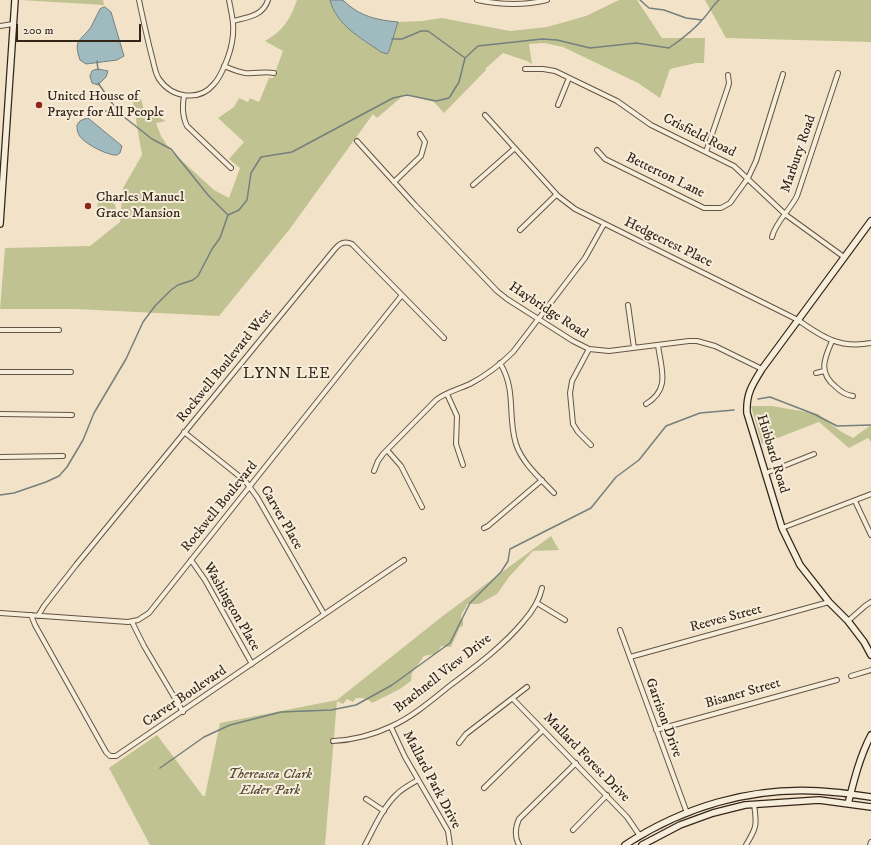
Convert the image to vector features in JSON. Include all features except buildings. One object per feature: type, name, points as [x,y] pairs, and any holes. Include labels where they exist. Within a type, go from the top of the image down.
[{"type":"main road","points":[[0,224],[2,166],[15,0]]},
{"type":"main road","name":"Hubbard Road","points":[[871,221],[762,369],[750,388],[747,402],[747,413],[782,528],[800,565],[829,602],[848,621],[864,642],[871,655]]},
{"type":"main road","points":[[848,804],[865,746],[871,735]]},
{"type":"main road","points":[[625,845],[687,812],[734,797],[766,792],[819,791],[871,797]]},
{"type":"main road","points":[[642,845],[680,825],[699,818],[736,807],[754,804],[819,800],[871,807]]},
{"type":"street","points":[[139,0],[156,73],[165,87],[184,96],[202,93],[208,89],[217,80],[224,66],[232,44],[234,26],[229,0]]},
{"type":"street","points":[[233,21],[253,16],[266,6],[268,0]]},
{"type":"street","points":[[477,0],[497,4],[537,3],[547,0]]},
{"type":"street","points":[[0,26],[14,24]]},
{"type":"street","points":[[224,66],[245,73],[274,73]]},
{"type":"street","name":"Crisfield Road","points":[[525,69],[536,68],[550,70],[569,78],[617,102],[651,124],[734,166],[786,215],[844,257]]},
{"type":"street","name":"Marbury Road","points":[[772,237],[800,189],[838,73]]},
{"type":"street","name":"Betterton Lane","points":[[597,150],[605,159],[704,208],[721,208],[730,202],[748,178],[756,161],[783,74]]},
{"type":"street","points":[[706,152],[728,88],[728,75]]},
{"type":"street","points":[[558,105],[569,78]]},
{"type":"street","points":[[184,96],[182,114],[187,126],[231,168]]},
{"type":"street","name":"Hedgecrest Place","points":[[485,115],[556,195],[574,209],[798,320],[816,334],[832,341],[857,345],[871,343]]},
{"type":"street","points":[[394,182],[421,156],[425,142],[420,134]]},
{"type":"street","name":"Haybridge Road","points":[[357,141],[498,291],[507,299],[573,341],[589,349],[602,351],[690,341],[702,342],[715,346],[762,369]]},
{"type":"street","points":[[474,185],[515,148]]},
{"type":"street","points":[[520,230],[556,195]]},
{"type":"street","points":[[374,471],[378,461],[387,450],[436,400],[471,383],[513,352],[537,318],[585,258],[604,224]]},
{"type":"street","name":"Rockwell Boulevard West","points":[[38,616],[44,606],[81,559],[184,432],[340,244],[346,242],[352,244],[444,338]]},
{"type":"street","name":"Rockwell Boulevard","points":[[132,622],[144,617],[150,612],[402,296]]},
{"type":"street","points":[[628,304],[634,348]]},
{"type":"street","points":[[0,330],[59,330]]},
{"type":"street","points":[[832,341],[825,358],[824,371],[834,386],[843,393],[853,396]]},
{"type":"street","points":[[646,404],[658,395],[662,384],[658,345]]},
{"type":"street","points":[[589,349],[572,381],[570,393],[573,424],[578,432],[591,444]]},
{"type":"street","points":[[500,363],[507,374],[510,384],[516,445],[524,459],[554,493]]},
{"type":"street","points":[[816,373],[824,371]]},
{"type":"street","points":[[0,372],[70,372]]},
{"type":"street","points":[[447,394],[457,416],[456,444],[457,452],[463,465]]},
{"type":"street","points":[[0,414],[72,415]]},
{"type":"street","name":"Carver Place","points":[[184,432],[239,476],[250,487],[324,614]]},
{"type":"street","points":[[387,450],[401,466],[422,507]]},
{"type":"street","points":[[766,473],[814,454]]},
{"type":"street","points":[[0,456],[63,456]]},
{"type":"street","points":[[484,528],[542,480]]},
{"type":"street","points":[[782,528],[871,494]]},
{"type":"street","points":[[856,501],[871,536]]},
{"type":"street","name":"Washington Place","points":[[192,560],[205,580],[252,664]]},
{"type":"street","name":"Carver Boulevard","points":[[31,615],[35,625],[106,752],[110,756],[118,756],[404,560]]},
{"type":"street","name":"Brachnell View Drive","points":[[333,741],[363,737],[390,727],[418,710],[475,666],[516,629],[537,603],[542,588]]},
{"type":"street","name":"Reeves Street","points":[[630,657],[829,602]]},
{"type":"street","points":[[848,621],[871,602]]},
{"type":"street","points":[[537,603],[564,620]]},
{"type":"street","points":[[0,613],[132,622],[144,646],[183,712]]},
{"type":"street","name":"Garrison Drive","points":[[620,630],[687,812]]},
{"type":"street","points":[[851,676],[871,670]]},
{"type":"street","name":"Bisaner Street","points":[[656,730],[837,680]]},
{"type":"street","points":[[459,743],[466,734],[527,687]]},
{"type":"street","name":"Mallard Forest Drive","points":[[513,698],[627,817],[640,836]]},
{"type":"street","name":"Mallard Park Drive","points":[[390,727],[405,757],[448,831],[450,845]]},
{"type":"street","points":[[484,788],[543,730]]},
{"type":"street","points":[[519,845],[515,831],[516,824],[576,763]]},
{"type":"street","points":[[365,845],[384,811],[397,793],[418,780]]},
{"type":"street","points":[[573,830],[580,821],[606,796]]},
{"type":"street","points":[[366,799],[384,811]]},
{"type":"street","points":[[746,845],[755,830],[756,825],[754,804]]},
{"type":"green space","points":[[20,0],[103,0],[104,5]]},
{"type":"green space","points":[[297,0],[330,0],[338,17],[350,30],[381,52],[387,54],[398,22],[442,18],[510,31],[547,27],[586,16],[619,0],[637,0],[662,38],[705,38],[704,63],[696,63],[670,69],[660,98],[638,83],[563,47],[544,43],[529,44],[532,64],[503,53],[485,69],[486,70],[444,113],[434,102],[405,94],[377,118],[373,114],[289,230],[219,316],[75,309],[0,309],[5,248],[90,246],[120,222],[123,188],[142,155],[133,102],[141,99],[144,110],[166,121],[156,123],[161,136],[170,150],[214,190],[229,198],[240,168],[229,159],[244,142],[218,118],[234,107],[239,98],[248,102],[250,98],[259,102],[269,78],[273,78],[283,51],[265,41],[277,33],[286,24]]},
{"type":"green space","points":[[705,0],[871,0],[871,42],[726,38]]},
{"type":"green space","points":[[98,201],[115,204],[116,209],[109,211],[97,210]]},
{"type":"green space","points":[[751,406],[772,406],[818,414],[840,431],[853,438],[871,425],[871,442],[868,438],[849,448],[819,422],[762,444]]},
{"type":"green space","name":"Thereasea Clark Elder Park","points":[[551,536],[559,550],[533,551],[509,577],[497,594],[479,604],[467,604],[461,616],[463,626],[460,627],[451,647],[441,646],[436,653],[424,656],[412,673],[411,681],[400,689],[372,703],[367,699],[361,698],[356,698],[353,702],[347,699],[343,704],[337,701],[325,845],[150,845],[109,768],[157,735],[203,796],[205,796],[220,723],[337,700],[444,615]]},
{"type":"water","points":[[330,0],[343,0],[355,10],[368,16],[398,22],[387,54],[381,52],[350,30],[338,17]]},
{"type":"water","points":[[105,7],[111,12],[124,56],[117,60],[86,64],[80,60],[77,48],[79,41],[91,27],[100,9]]},
{"type":"water","points":[[98,69],[108,71],[106,77],[98,85],[92,83],[90,76],[92,71]]},
{"type":"water","points":[[88,118],[122,146],[120,153],[113,155],[102,151],[85,142],[81,138],[77,130],[77,125],[80,121]]},
{"type":"waterway","points":[[640,0],[649,8],[664,10],[686,18],[702,20]]},
{"type":"waterway","points":[[0,495],[14,493],[46,482],[59,476],[67,467],[83,440],[94,413],[126,359],[143,322],[155,306],[171,290],[178,285],[193,280],[198,276],[212,249],[220,238],[228,215],[239,210],[247,200],[251,173],[261,157],[292,152],[393,98],[407,95],[436,101],[449,98],[459,82],[465,58],[478,46],[542,39],[557,40],[590,48],[636,43],[669,48],[695,27],[719,0]]},
{"type":"waterway","points":[[392,39],[402,39],[421,31],[428,31],[465,58]]},
{"type":"waterway","points":[[97,61],[98,70]]},
{"type":"waterway","points":[[98,83],[119,113],[152,139],[171,149],[208,195],[228,215]]},
{"type":"waterway","points":[[88,118],[94,112],[98,111],[119,113]]},
{"type":"waterway","points":[[758,399],[770,397],[814,414],[837,426],[871,425]]},
{"type":"waterway","points":[[160,768],[204,737],[230,725],[281,712],[331,710],[356,705],[392,685],[450,643],[470,603],[501,572],[508,561],[510,549],[591,508],[616,477],[639,460],[666,426],[700,413],[734,410]]},
{"type":"place","name":"United House of Prayer for All People","points":[[39,105]]},
{"type":"place","name":"Charles Manuel Grace Mansion","points":[[88,206]]},
{"type":"district","name":"LYNN LEE","points":[[287,375]]}]
